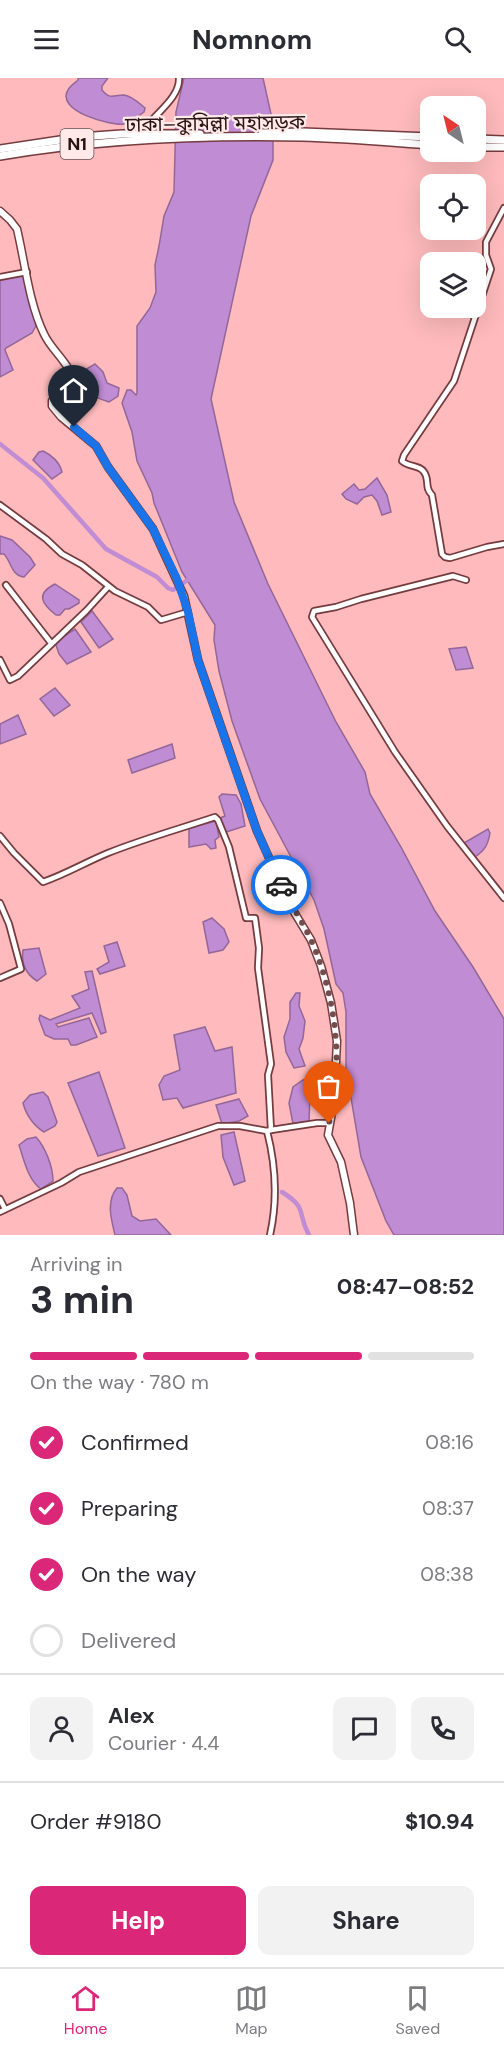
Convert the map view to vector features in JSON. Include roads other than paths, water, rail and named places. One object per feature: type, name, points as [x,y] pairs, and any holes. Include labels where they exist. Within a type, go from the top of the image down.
[{"type":"highway","name":"ঢাকা–কুমিল্লা মহাসড়ক","points":[[303,135],[420,144]]},
{"type":"highway","name":"ঢাকা–কুমিল্লা মহাসড়ক","points":[[0,148],[80,137],[303,135],[420,138]]},
{"type":"highway","name":"ঢাকা–কুমিল্লা মহাসড়ক","points":[[0,156],[57,146],[155,136]]},
{"type":"highway","points":[[486,139],[504,140]]},
{"type":"highway","points":[[486,147],[504,147]]},
{"type":"main road","points":[[0,211],[17,229],[35,311],[44,334],[68,368],[52,401],[52,406],[61,417],[96,446],[108,467],[153,529],[184,596],[198,660],[208,683],[257,831],[291,907],[311,940],[321,966],[331,1003],[337,1041],[334,1101],[328,1135],[341,1162],[354,1235]]},
{"type":"street","points":[[153,119],[177,92],[179,78]]},
{"type":"street","points":[[504,208],[486,242],[486,255],[491,269],[454,381],[402,461],[422,469],[426,476],[427,488],[432,495],[442,554],[445,557],[450,558],[504,544]]},
{"type":"street","points":[[0,277],[27,272]]},
{"type":"street","points":[[0,505],[108,587],[148,607],[161,620],[188,612]]},
{"type":"street","points":[[466,580],[453,576],[419,584],[336,608],[314,611],[312,617],[395,752],[447,826],[504,898]]},
{"type":"street","points":[[6,585],[51,643]]},
{"type":"street","points":[[0,660],[10,680],[18,675],[87,611],[108,587]]},
{"type":"street","points":[[0,836],[14,854],[44,882],[106,854],[170,831],[215,817],[218,820],[231,854],[246,918],[255,918],[259,948],[258,968],[271,1064],[268,1075],[269,1130],[276,1189],[270,1235]]},
{"type":"street","points":[[0,903],[9,924],[21,969],[0,978]]},
{"type":"street","points":[[0,1199],[2,1210],[79,1172],[218,1126],[269,1130],[329,1123]]},
{"type":"waterway","points":[[0,444],[43,478],[106,549],[157,577],[173,590],[192,577]]},
{"type":"waterway","points":[[282,1192],[299,1207],[309,1235]]}]
